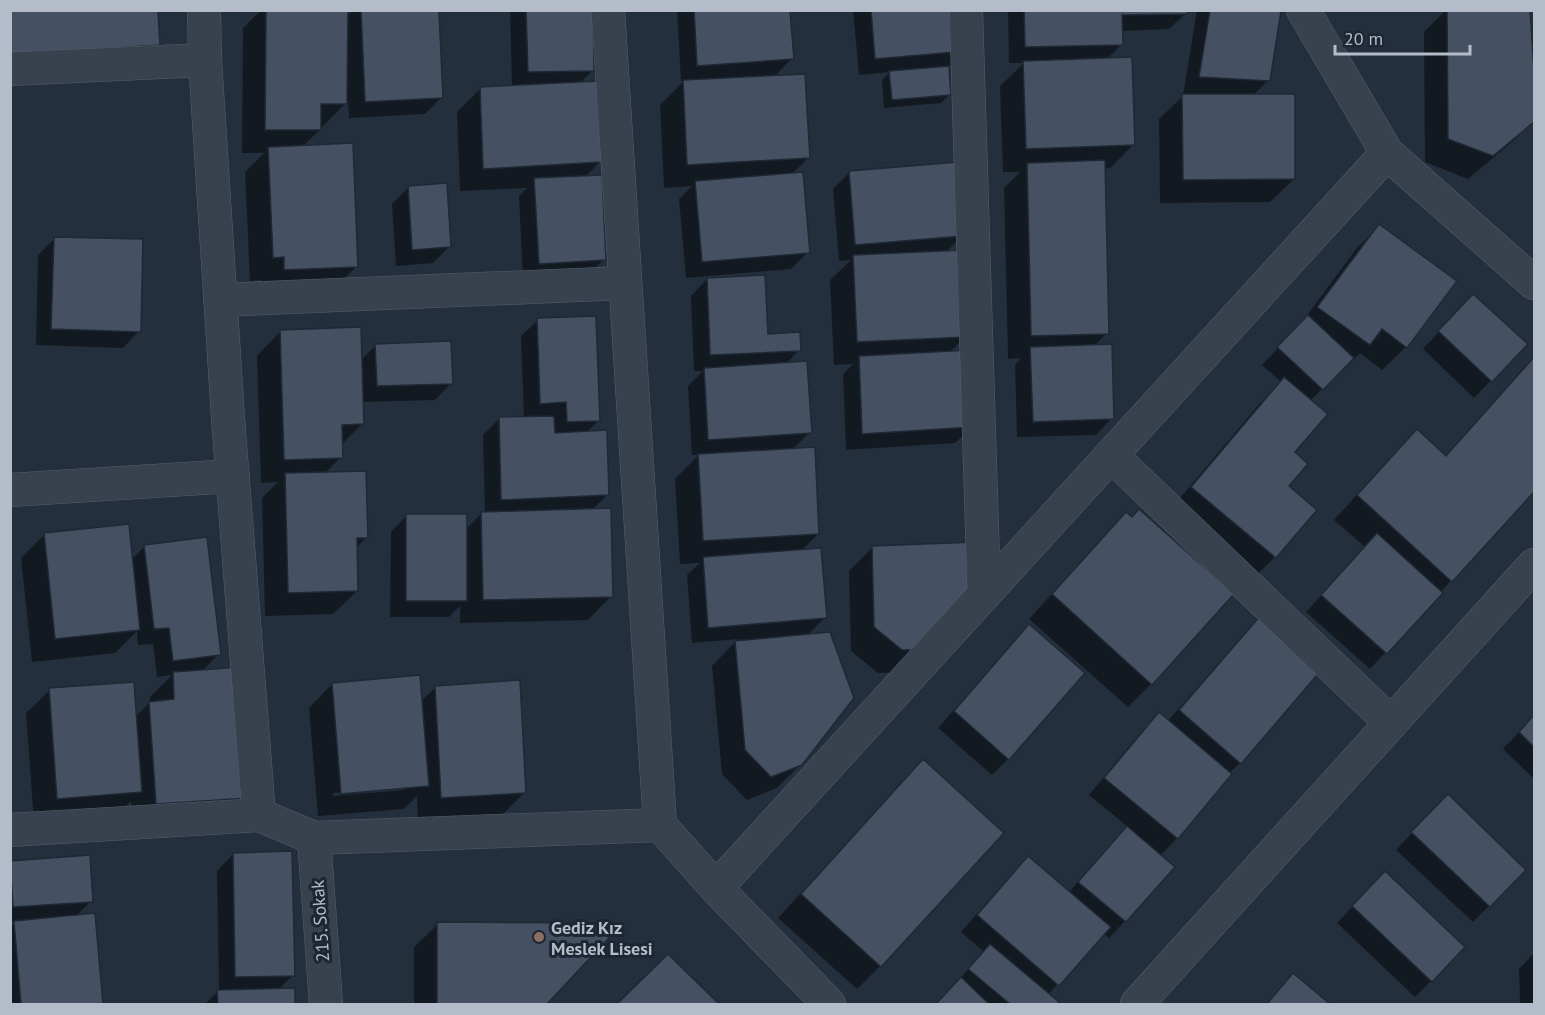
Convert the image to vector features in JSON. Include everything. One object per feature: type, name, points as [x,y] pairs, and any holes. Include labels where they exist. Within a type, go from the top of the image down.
[{"type":"street","points":[[204,10],[220,300],[260,815]]},
{"type":"street","points":[[608,10],[660,825],[716,888],[829,1005]]},
{"type":"street","points":[[966,10],[984,594]]},
{"type":"street","points":[[1303,10],[1387,153],[1534,283]]},
{"type":"street","points":[[10,69],[205,60]]},
{"type":"street","points":[[716,888],[1387,153]]},
{"type":"street","points":[[220,300],[625,283]]},
{"type":"street","points":[[1111,455],[1391,723]]},
{"type":"street","points":[[10,490],[233,476]]},
{"type":"street","points":[[1137,1005],[1534,565]]},
{"type":"street","points":[[10,831],[260,815],[314,838],[660,825]]},
{"type":"street","name":"215. Sokak","points":[[314,838],[326,1005]]},
{"type":"building","points":[[10,10],[158,10],[160,45],[10,55]]},
{"type":"building","points":[[266,10],[348,10],[347,104],[321,104],[321,130],[265,130]]},
{"type":"building","points":[[361,10],[439,10],[443,98],[365,102]]},
{"type":"building","points":[[526,10],[593,10],[594,71],[528,72]]},
{"type":"building","points":[[694,10],[790,10],[794,59],[697,66]]},
{"type":"building","points":[[871,10],[964,10],[967,51],[875,59]]},
{"type":"building","points":[[1024,10],[1187,10],[1187,14],[1122,15],[1123,45],[1025,47]]},
{"type":"building","points":[[1210,10],[1281,11],[1270,81],[1199,77]]},
{"type":"building","points":[[1447,10],[1530,10],[1534,71],[1534,122],[1493,156],[1448,139]]},
{"type":"building","points":[[1132,57],[1135,145],[1026,149],[1023,61]]},
{"type":"building","points":[[949,66],[951,95],[892,100],[889,71]]},
{"type":"building","points":[[805,74],[810,158],[687,165],[683,80]]},
{"type":"building","points":[[598,81],[602,162],[483,169],[480,87]]},
{"type":"building","points":[[1182,94],[1295,94],[1295,179],[1183,180]]},
{"type":"building","points":[[353,143],[358,267],[284,270],[284,257],[273,258],[268,147]]},
{"type":"building","points":[[1105,160],[1109,334],[1031,336],[1027,163]]},
{"type":"building","points":[[958,162],[963,236],[855,245],[849,171]]},
{"type":"building","points":[[803,172],[810,253],[702,262],[695,181]]},
{"type":"building","points":[[602,175],[606,260],[539,264],[534,178]]},
{"type":"building","points":[[447,183],[451,247],[412,250],[408,186]]},
{"type":"building","points":[[1379,224],[1457,281],[1407,348],[1382,329],[1370,345],[1317,307]]},
{"type":"building","points":[[54,237],[143,239],[141,332],[51,329]]},
{"type":"building","points":[[964,250],[967,337],[857,342],[853,255]]},
{"type":"building","points":[[765,275],[768,334],[800,332],[801,351],[710,355],[707,278]]},
{"type":"building","points":[[1473,294],[1528,344],[1492,382],[1438,331]]},
{"type":"building","points":[[1308,315],[1354,358],[1323,390],[1277,347]]},
{"type":"building","points":[[596,316],[600,421],[567,422],[566,402],[540,404],[537,318]]},
{"type":"building","points":[[361,327],[364,424],[342,425],[343,458],[284,460],[280,330]]},
{"type":"building","points":[[451,341],[453,384],[377,386],[375,344]]},
{"type":"building","points":[[1112,344],[1114,419],[1033,422],[1030,347]]},
{"type":"building","points":[[970,350],[973,427],[862,434],[859,356]]},
{"type":"building","points":[[1534,357],[1534,492],[1452,582],[1357,495],[1417,429],[1446,456]]},
{"type":"building","points":[[807,361],[812,433],[708,440],[704,368]]},
{"type":"building","points":[[1284,377],[1328,414],[1295,452],[1308,464],[1289,486],[1317,510],[1276,558],[1191,487]]},
{"type":"building","points":[[554,416],[555,433],[607,430],[609,495],[501,500],[499,417]]},
{"type":"building","points":[[815,447],[819,534],[703,541],[698,454]]},
{"type":"building","points":[[366,471],[368,538],[357,538],[358,591],[288,593],[285,473]]},
{"type":"building","points":[[611,508],[613,597],[483,600],[481,512]]},
{"type":"building","points":[[1139,509],[1234,594],[1152,685],[1052,594],[1126,512],[1132,517]]},
{"type":"building","points":[[406,514],[467,514],[467,601],[406,601]]},
{"type":"building","points":[[129,524],[140,630],[55,639],[44,533]]},
{"type":"building","points":[[1377,533],[1443,593],[1387,654],[1321,595]]},
{"type":"building","points":[[207,537],[221,655],[173,661],[169,628],[154,629],[144,545]]},
{"type":"building","points":[[976,542],[977,599],[928,649],[902,650],[874,627],[872,546]]},
{"type":"building","points":[[821,548],[827,618],[708,628],[703,557]]},
{"type":"building","points":[[1261,615],[1323,668],[1241,764],[1179,710]]},
{"type":"building","points":[[1029,624],[1085,673],[1009,760],[954,711]]},
{"type":"building","points":[[830,632],[854,698],[802,765],[771,777],[745,750],[735,641]]},
{"type":"building","points":[[241,667],[250,798],[156,804],[149,702],[174,699],[173,672]]},
{"type":"building","points":[[420,675],[429,786],[341,794],[332,683]]},
{"type":"building","points":[[520,680],[526,793],[441,798],[435,686]]},
{"type":"building","points":[[134,682],[142,792],[57,799],[49,688]]},
{"type":"building","points":[[1159,712],[1232,774],[1178,839],[1104,778]]},
{"type":"building","points":[[1534,715],[1534,747],[1519,732]]},
{"type":"building","points":[[923,759],[1004,833],[881,967],[801,894]]},
{"type":"building","points":[[1448,794],[1526,870],[1490,907],[1411,832]]},
{"type":"building","points":[[1127,826],[1175,867],[1126,922],[1078,882]]},
{"type":"building","points":[[292,851],[295,976],[235,977],[233,853]]},
{"type":"building","points":[[90,855],[93,902],[13,907],[10,861]]},
{"type":"building","points":[[1028,856],[1111,927],[1059,986],[977,915]]},
{"type":"building","points":[[1385,871],[1465,947],[1432,982],[1352,906]]},
{"type":"building","points":[[95,913],[103,1004],[21,1004],[14,921]]},
{"type":"building","points":[[437,922],[623,923],[547,1004],[437,1004]]},
{"type":"building","points":[[990,944],[1059,1002],[1057,1004],[1010,1004],[968,969]]},
{"type":"building","points":[[668,954],[719,1004],[617,1004]]},
{"type":"building","points":[[1293,973],[1330,1004],[1267,1004]]},
{"type":"building","points":[[961,977],[989,1004],[936,1004]]},
{"type":"building","points":[[295,988],[295,1004],[218,1004],[217,990]]},
{"type":"place","name":"Gediz Kız Meslek Lisesi","points":[[539,937]]}]
